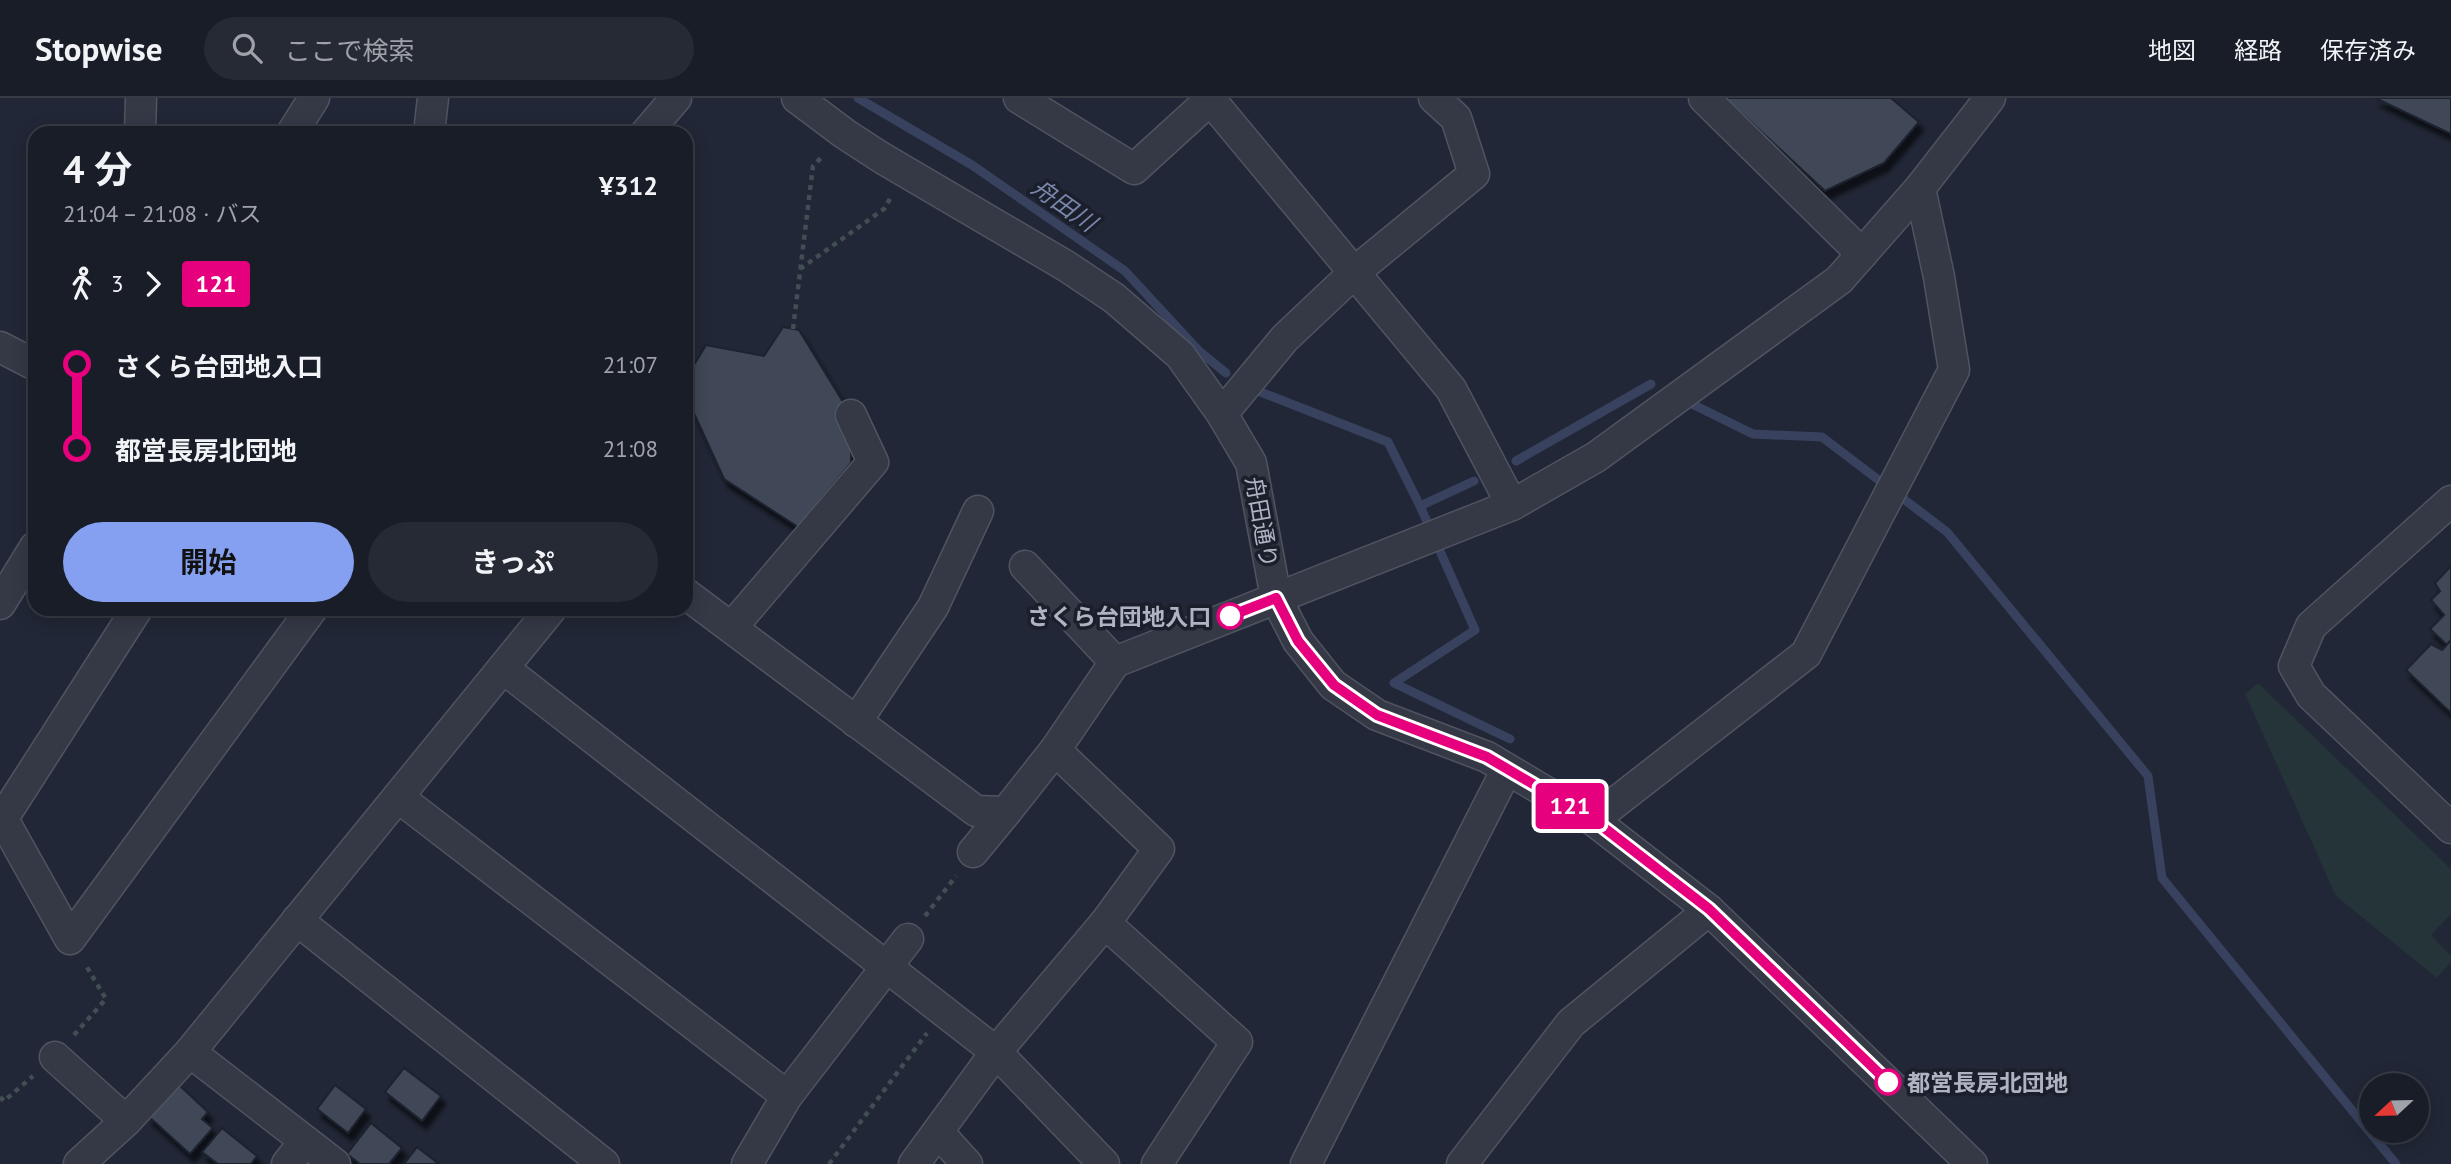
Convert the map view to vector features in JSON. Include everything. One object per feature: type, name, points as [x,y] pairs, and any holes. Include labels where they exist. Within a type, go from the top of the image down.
[{"type":"street","points":[[140,126],[141,98]]},
{"type":"street","points":[[296,126],[314,98]]},
{"type":"street","points":[[430,126],[433,98]]},
{"type":"street","points":[[652,126],[676,98]]},
{"type":"street","name":"舟田通り","points":[[797,98],[845,134],[1066,266],[1114,298],[1180,355],[1222,414],[1251,463],[1276,598],[1298,641],[1334,685],[1377,715],[1487,757],[1594,820],[1709,909],[1972,1164]]},
{"type":"street","points":[[1019,98],[1134,169],[1211,98],[1451,389],[1512,505]]},
{"type":"street","points":[[1222,414],[1285,338],[1356,271],[1474,174],[1456,118],[1434,98]]},
{"type":"street","points":[[1704,98],[1862,254]]},
{"type":"street","points":[[974,852],[1055,750],[1115,662],[1512,505],[1596,457],[1839,280],[1920,188],[1990,98]]},
{"type":"street","points":[[1594,820],[1806,654],[1954,370],[1939,277],[1920,188]]},
{"type":"street","points":[[0,347],[28,361]]},
{"type":"street","points":[[732,627],[873,462],[851,415]]},
{"type":"street","points":[[2451,501],[2311,626],[2294,666],[2311,695],[2451,828]]},
{"type":"street","points":[[856,722],[933,607],[978,511]]},
{"type":"street","points":[[0,604],[28,558]]},
{"type":"street","points":[[1026,566],[1115,662]]},
{"type":"street","points":[[693,599],[976,811],[1006,812]]},
{"type":"street","points":[[132,616],[1,816],[70,939],[307,616]]},
{"type":"street","points":[[79,1164],[126,1121],[190,1052],[545,616]]},
{"type":"street","points":[[503,668],[996,1052],[1104,1164]]},
{"type":"street","points":[[914,1164],[996,1052],[1105,923],[1159,849],[1055,750]]},
{"type":"street","points":[[1306,1164],[1507,769]]},
{"type":"street","points":[[398,797],[787,1096]]},
{"type":"street","points":[[1462,1164],[1571,1023],[1709,909]]},
{"type":"street","points":[[298,920],[604,1164]]},
{"type":"street","points":[[1105,923],[1237,1042],[1157,1164]]},
{"type":"street","points":[[747,1164],[787,1096],[908,939]]},
{"type":"street","points":[[190,1052],[296,1153],[335,1164]]},
{"type":"street","points":[[55,1057],[126,1121]]},
{"type":"street","points":[[938,1132],[967,1164]]},
{"type":"path","points":[[793,329],[813,166],[845,134]]},
{"type":"path","points":[[800,270],[884,209],[907,171]]},
{"type":"path","points":[[908,939],[974,852]]},
{"type":"path","points":[[0,1097],[4,1101],[55,1057],[106,999],[70,939]]},
{"type":"path","points":[[829,1164],[943,1011]]},
{"type":"shaded area","points":[[2258,683],[2451,869],[2451,914],[2431,935],[2451,956],[2451,962],[2437,978],[2336,896],[2245,694]]},
{"type":"building","points":[[1725,98],[1891,98],[1919,122],[1884,163],[1825,191]]},
{"type":"building","points":[[2375,98],[2451,98],[2451,134]]},
{"type":"building","points":[[783,327],[799,330],[851,415],[851,463],[798,527],[724,479],[693,411],[693,366],[706,345],[764,356]]},
{"type":"building","points":[[2451,566],[2451,640],[2447,645],[2430,629],[2444,615],[2431,600],[2440,591],[2435,583]]},
{"type":"building","points":[[2451,640],[2451,713],[2406,670],[2431,644],[2442,650]]},
{"type":"building","points":[[404,1068],[441,1096],[422,1121],[385,1092]]},
{"type":"building","points":[[177,1083],[208,1112],[202,1119],[213,1128],[190,1154],[148,1116]]},
{"type":"building","points":[[335,1085],[366,1109],[348,1133],[317,1109]]},
{"type":"building","points":[[371,1123],[402,1148],[389,1164],[360,1164],[347,1154]]},
{"type":"building","points":[[222,1128],[257,1156],[251,1164],[218,1164],[202,1152]]},
{"type":"building","points":[[417,1147],[439,1164],[404,1164]]},
{"type":"waterway","name":"舟田川","points":[[858,98],[972,165],[1125,271],[1199,351],[1226,373]]},
{"type":"waterway","points":[[1516,461],[1651,384]]},
{"type":"waterway","points":[[1258,391],[1388,442],[1420,506],[1474,481]]},
{"type":"waterway","points":[[1694,405],[1753,434],[1822,437],[1947,532],[2148,776],[2162,878],[2396,1164]]},
{"type":"waterway","points":[[1420,506],[1475,630],[1394,683],[1510,739]]},
{"type":"bus line","name":"121","points":[[1230,616],[1276,598],[1298,641],[1334,685],[1377,715],[1487,757],[1594,820],[1709,909],[1888,1082]]},
{"type":"place","name":"さくら台団地入口","points":[[1230,616]]},
{"type":"place","name":"都営長房北団地","points":[[1888,1082]]}]
